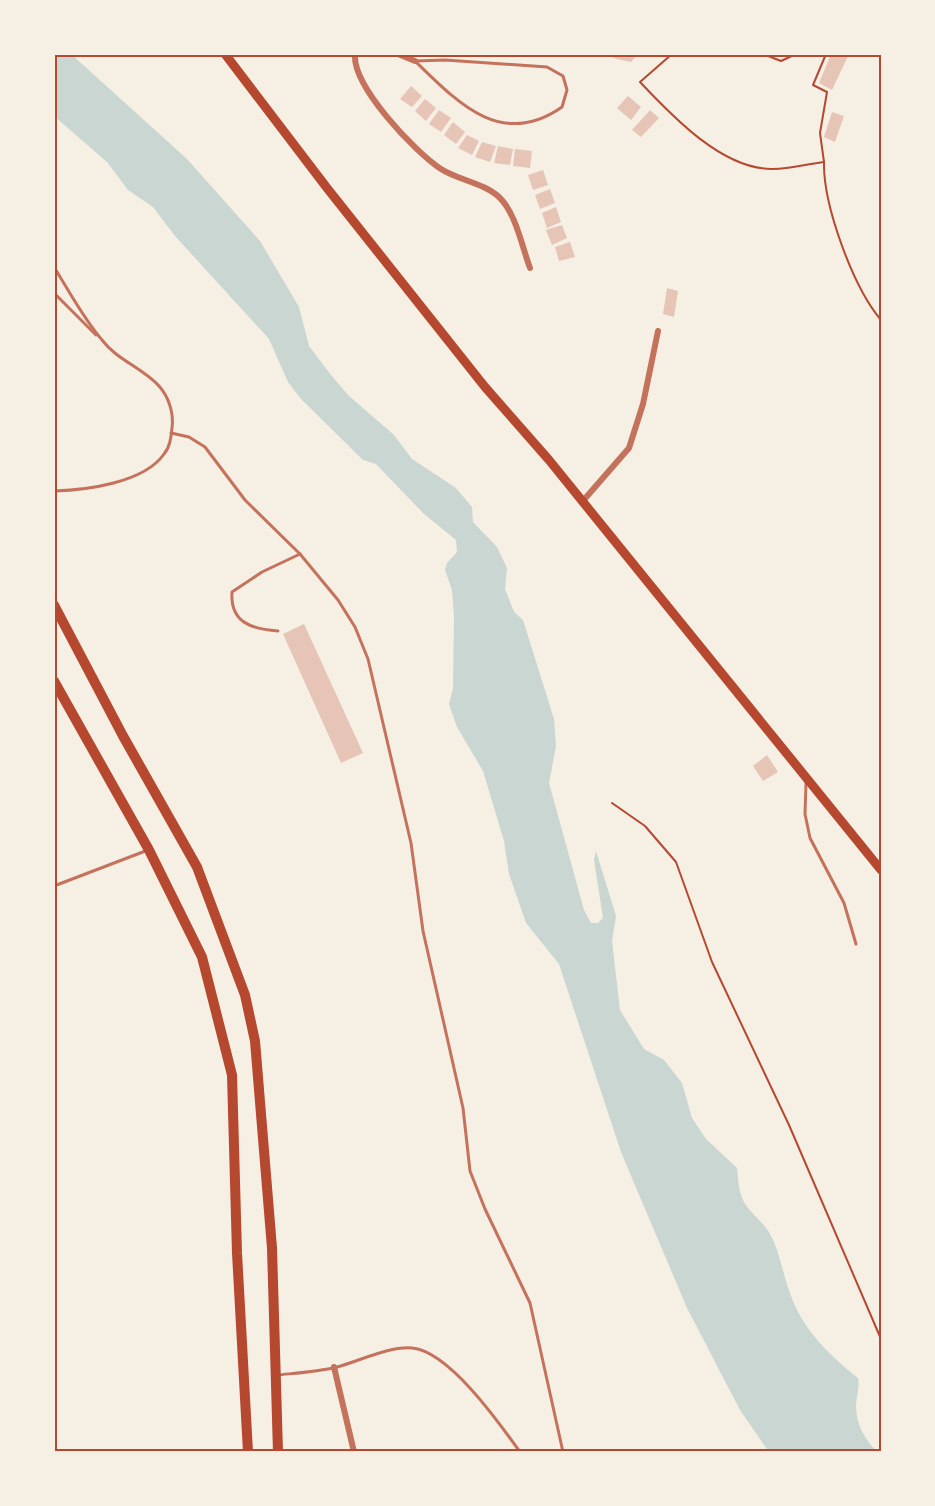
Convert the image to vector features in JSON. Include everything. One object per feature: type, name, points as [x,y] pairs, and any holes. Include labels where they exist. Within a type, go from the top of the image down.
[{"type":"highway","points":[[54,605],[123,736],[197,867],[245,995],[255,1041],[267,1178],[274,1293],[278,1452]]},
{"type":"highway","points":[[54,681],[149,849],[201,957],[232,1075],[237,1253],[248,1452]]},
{"type":"main road","points":[[225,54],[449,342],[881,870]]},
{"type":"street","points":[[356,54],[354,63],[377,104],[404,137],[441,169],[497,196],[508,207],[530,268]]},
{"type":"street","points":[[398,54],[415,61]]},
{"type":"street","points":[[582,502],[629,448],[643,404],[658,330]]},
{"type":"street","points":[[334,1367],[354,1452]]},
{"type":"lane","points":[[446,60],[547,67],[563,76],[567,90],[562,107],[545,119],[517,126],[486,120],[436,82],[415,61],[446,60]]},
{"type":"lane","points":[[54,267],[102,340]]},
{"type":"lane","points":[[54,293],[119,357],[159,386],[168,401],[173,420],[164,454],[153,465],[128,478],[100,486],[54,491]]},
{"type":"lane","points":[[171,433],[189,437],[205,447],[244,500],[300,554],[338,600],[355,627],[368,660],[411,843],[423,931],[440,1015],[464,1108],[470,1171],[485,1209],[530,1303],[563,1452]]},
{"type":"lane","points":[[278,631],[256,629],[242,622],[232,603],[232,592],[262,572],[300,554]]},
{"type":"lane","points":[[806,778],[805,814],[810,838],[844,903],[856,944]]},
{"type":"lane","points":[[54,886],[149,849]]},
{"type":"lane","points":[[275,1376],[334,1367],[400,1348],[416,1348],[439,1361],[476,1392],[520,1452]]},
{"type":"path","points":[[672,54],[640,82],[676,120],[716,149],[741,164],[772,169],[824,162]]},
{"type":"path","points":[[763,54],[781,61],[796,54]]},
{"type":"path","points":[[824,162],[820,133],[827,92],[813,85],[826,54]]},
{"type":"path","points":[[824,150],[826,195],[832,215],[853,270],[881,320]]},
{"type":"path","points":[[612,803],[645,826],[676,862],[712,962],[789,1125],[881,1339]]},
{"type":"shaded area","points":[[54,54],[71,54],[187,159],[260,241],[299,307],[309,346],[331,375],[349,396],[394,435],[412,459],[456,488],[472,507],[473,522],[497,547],[507,568],[505,589],[514,612],[523,620],[554,719],[556,746],[549,783],[584,910],[591,923],[598,923],[603,918],[594,860],[596,851],[616,916],[612,941],[620,1010],[644,1049],[664,1060],[682,1083],[692,1118],[706,1139],[737,1168],[743,1200],[771,1236],[795,1306],[809,1330],[837,1360],[858,1378],[856,1406],[859,1425],[877,1452],[769,1452],[740,1410],[687,1308],[621,1152],[559,964],[526,923],[509,874],[504,841],[483,771],[457,727],[449,704],[453,688],[454,616],[452,590],[445,570],[447,563],[457,552],[456,540],[423,513],[376,464],[363,460],[301,399],[288,382],[269,339],[175,236],[153,207],[128,190],[107,162],[54,116]]},
{"type":"building","points":[[612,54],[638,54],[631,62],[613,58]]},
{"type":"building","points":[[831,54],[849,54],[832,90],[819,83]]},
{"type":"building","points":[[411,86],[422,96],[412,107],[400,99]]},
{"type":"building","points":[[628,96],[641,107],[631,120],[617,108]]},
{"type":"building","points":[[425,99],[436,108],[426,121],[415,111]]},
{"type":"building","points":[[439,110],[451,118],[441,132],[429,124]]},
{"type":"building","points":[[650,110],[659,118],[641,137],[632,130]]},
{"type":"building","points":[[832,112],[844,116],[835,142],[824,137]]},
{"type":"building","points":[[453,122],[465,132],[456,144],[444,135]]},
{"type":"building","points":[[467,135],[479,141],[472,155],[458,148]]},
{"type":"building","points":[[482,142],[496,146],[490,162],[475,157]]},
{"type":"building","points":[[498,146],[513,149],[510,165],[494,163]]},
{"type":"building","points":[[515,149],[532,151],[530,168],[513,166]]},
{"type":"building","points":[[543,170],[548,185],[533,190],[528,175]]},
{"type":"building","points":[[550,189],[555,203],[540,209],[535,195]]},
{"type":"building","points":[[556,207],[561,222],[547,228],[542,213]]},
{"type":"building","points":[[562,225],[567,238],[552,245],[546,230]]},
{"type":"building","points":[[570,242],[575,257],[559,261],[555,247]]},
{"type":"building","points":[[667,288],[678,291],[674,317],[663,314]]},
{"type":"building","points":[[304,624],[363,753],[341,763],[283,634]]},
{"type":"building","points":[[767,755],[778,772],[763,781],[753,766]]}]
